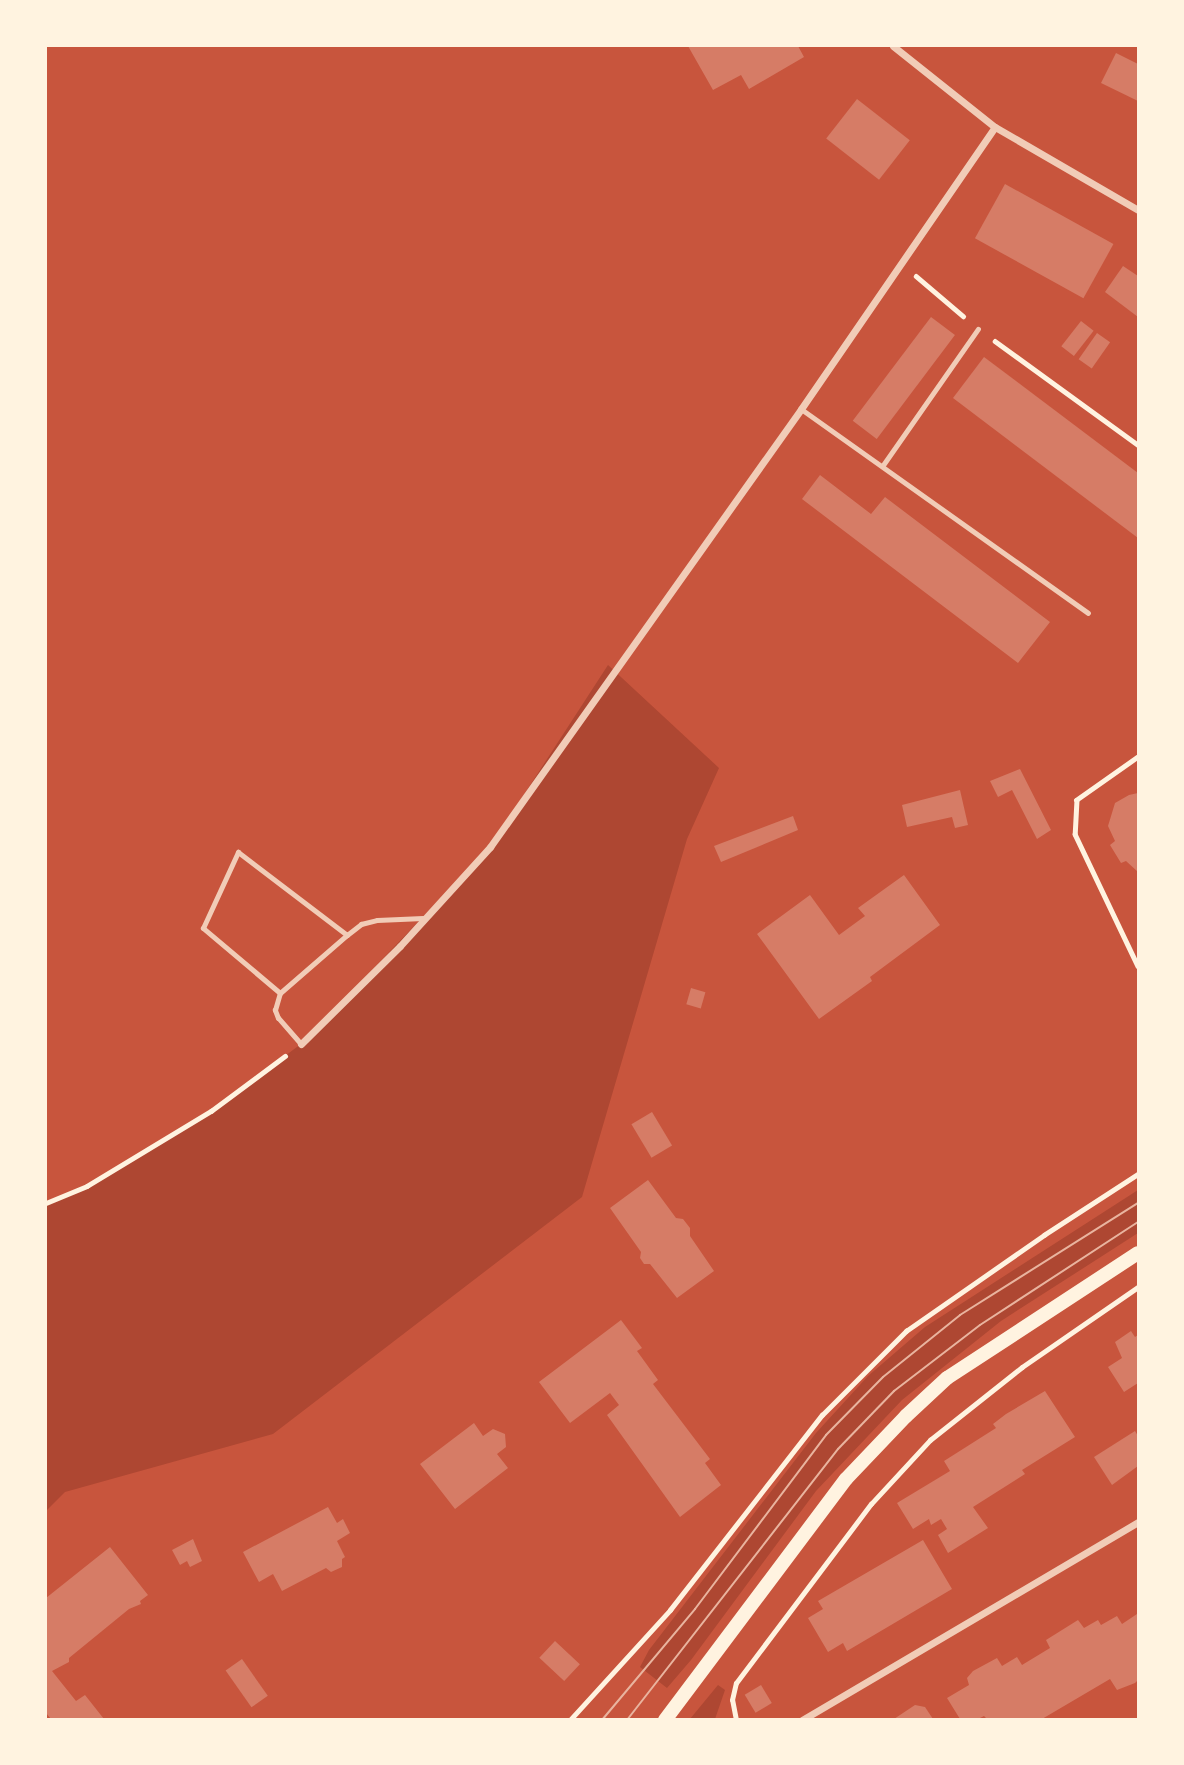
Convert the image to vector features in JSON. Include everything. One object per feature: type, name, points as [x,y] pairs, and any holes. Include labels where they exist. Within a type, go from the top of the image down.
[{"type":"main road","points":[[665,1720],[846,1479],[906,1416],[947,1378],[1139,1253]]},
{"type":"street","points":[[893,46],[995,127],[1139,210]]},
{"type":"street","points":[[301,1044],[400,946],[490,847],[801,409],[995,127]]},
{"type":"street","points":[[802,1720],[1139,1522]]},
{"type":"lane","points":[[883,465],[978,329]]},
{"type":"lane","points":[[801,409],[1088,614]]},
{"type":"lane","points":[[280,993],[203,928],[238,852],[347,935]]},
{"type":"lane","points":[[301,1044],[278,1018],[275,1010],[280,993],[361,924],[377,920],[423,918]]},
{"type":"path","points":[[901,264],[978,329],[1139,445]]},
{"type":"path","points":[[1139,757],[1077,800],[1074,834],[1139,966]]},
{"type":"path","points":[[46,1203],[87,1186],[211,1111],[301,1044]]},
{"type":"path","points":[[570,1720],[670,1610],[822,1415],[905,1331],[1044,1235],[1139,1174]]},
{"type":"path","points":[[736,1720],[732,1700],[736,1684],[871,1504],[930,1440],[1022,1367],[1139,1287]]},
{"type":"shaded area","points":[[608,665],[719,768],[687,839],[582,1197],[273,1434],[65,1492],[46,1511],[46,1203],[87,1186],[211,1111],[301,1044],[490,847]]},
{"type":"shaded area","points":[[1138,1190],[1138,1233],[1001,1321],[902,1400],[816,1491],[691,1660],[667,1688],[640,1667],[649,1650],[816,1433],[868,1376],[925,1327]]},
{"type":"shaded area","points":[[718,1685],[725,1690],[715,1719],[690,1719]]},
{"type":"building","points":[[688,46],[798,46],[804,57],[749,89],[741,75],[713,90]]},
{"type":"building","points":[[1116,53],[1138,64],[1138,101],[1101,83]]},
{"type":"building","points":[[857,99],[910,140],[879,180],[826,138]]},
{"type":"building","points":[[1005,184],[1113,244],[1083,298],[975,238]]},
{"type":"building","points":[[1123,266],[1138,276],[1138,317],[1105,292]]},
{"type":"building","points":[[931,317],[955,335],[877,439],[853,421]]},
{"type":"building","points":[[1081,321],[1094,331],[1074,356],[1061,346]]},
{"type":"building","points":[[1097,333],[1110,342],[1092,368],[1079,359]]},
{"type":"building","points":[[984,357],[1138,473],[1138,538],[953,398]]},
{"type":"building","points":[[820,475],[871,514],[885,497],[1050,622],[1018,663],[802,499]]},
{"type":"building","points":[[1020,769],[1051,830],[1037,839],[1012,790],[998,797],[990,781]]},
{"type":"building","points":[[960,790],[968,825],[955,828],[952,817],[907,827],[902,805]]},
{"type":"building","points":[[1138,793],[1138,872],[1126,861],[1121,863],[1110,845],[1115,841],[1108,826],[1115,803]]},
{"type":"building","points":[[793,816],[798,830],[721,862],[714,846]]},
{"type":"building","points":[[904,875],[940,925],[870,977],[872,981],[819,1019],[757,934],[810,895],[839,935],[865,916],[858,908]]},
{"type":"building","points":[[691,988],[705,992],[701,1008],[686,1004]]},
{"type":"building","points":[[652,1112],[672,1145],[652,1158],[631,1124]]},
{"type":"building","points":[[648,1180],[676,1218],[683,1219],[690,1228],[690,1236],[714,1271],[677,1298],[650,1264],[644,1264],[640,1258],[641,1252],[610,1208]]},
{"type":"building","points":[[621,1320],[642,1348],[637,1351],[658,1380],[653,1384],[710,1459],[705,1463],[721,1485],[680,1517],[607,1415],[619,1405],[610,1393],[570,1423],[539,1382]]},
{"type":"building","points":[[1131,1331],[1135,1337],[1138,1335],[1138,1383],[1124,1392],[1108,1367],[1122,1358],[1115,1342]]},
{"type":"building","points":[[1045,1391],[1075,1437],[1022,1470],[1025,1474],[973,1507],[988,1528],[948,1553],[938,1535],[947,1529],[941,1519],[931,1525],[929,1519],[913,1529],[897,1503],[950,1471],[944,1461],[996,1428],[993,1424],[1006,1414]]},
{"type":"building","points":[[474,1423],[483,1436],[493,1429],[505,1434],[506,1447],[497,1454],[508,1468],[455,1509],[420,1464]]},
{"type":"building","points":[[1135,1431],[1138,1436],[1138,1466],[1112,1485],[1094,1457]]},
{"type":"building","points":[[328,1507],[337,1523],[343,1519],[350,1533],[337,1541],[345,1557],[342,1559],[342,1567],[331,1572],[326,1568],[282,1591],[273,1574],[259,1582],[243,1552]]},
{"type":"building","points":[[193,1539],[202,1561],[190,1567],[187,1561],[180,1565],[172,1550]]},
{"type":"building","points":[[923,1540],[952,1589],[847,1651],[843,1643],[828,1652],[808,1618],[823,1609],[818,1601]]},
{"type":"building","points":[[110,1547],[148,1595],[140,1601],[141,1604],[129,1609],[69,1658],[69,1662],[52,1671],[76,1701],[85,1695],[104,1719],[51,1719],[46,1713],[46,1598]]},
{"type":"building","points":[[1137,1614],[1138,1680],[1135,1683],[1117,1690],[1110,1679],[1042,1719],[987,1719],[984,1716],[978,1719],[960,1719],[947,1698],[969,1685],[967,1678],[973,1671],[997,1658],[1002,1666],[1017,1657],[1022,1665],[1050,1648],[1046,1640],[1078,1620],[1084,1628],[1098,1620],[1101,1625],[1117,1616],[1122,1624]]},
{"type":"building","points":[[555,1641],[580,1664],[564,1681],[539,1658]]},
{"type":"building","points":[[242,1659],[268,1696],[251,1707],[226,1670]]},
{"type":"building","points":[[761,1685],[772,1703],[756,1713],[745,1695]]},
{"type":"building","points":[[915,1705],[925,1707],[933,1719],[894,1719]]},
{"type":"tram line","points":[[602,1720],[695,1609],[826,1435],[883,1377],[960,1315],[1138,1203]]},
{"type":"tram line","points":[[627,1720],[838,1449],[894,1391],[980,1325],[1138,1222]]}]
